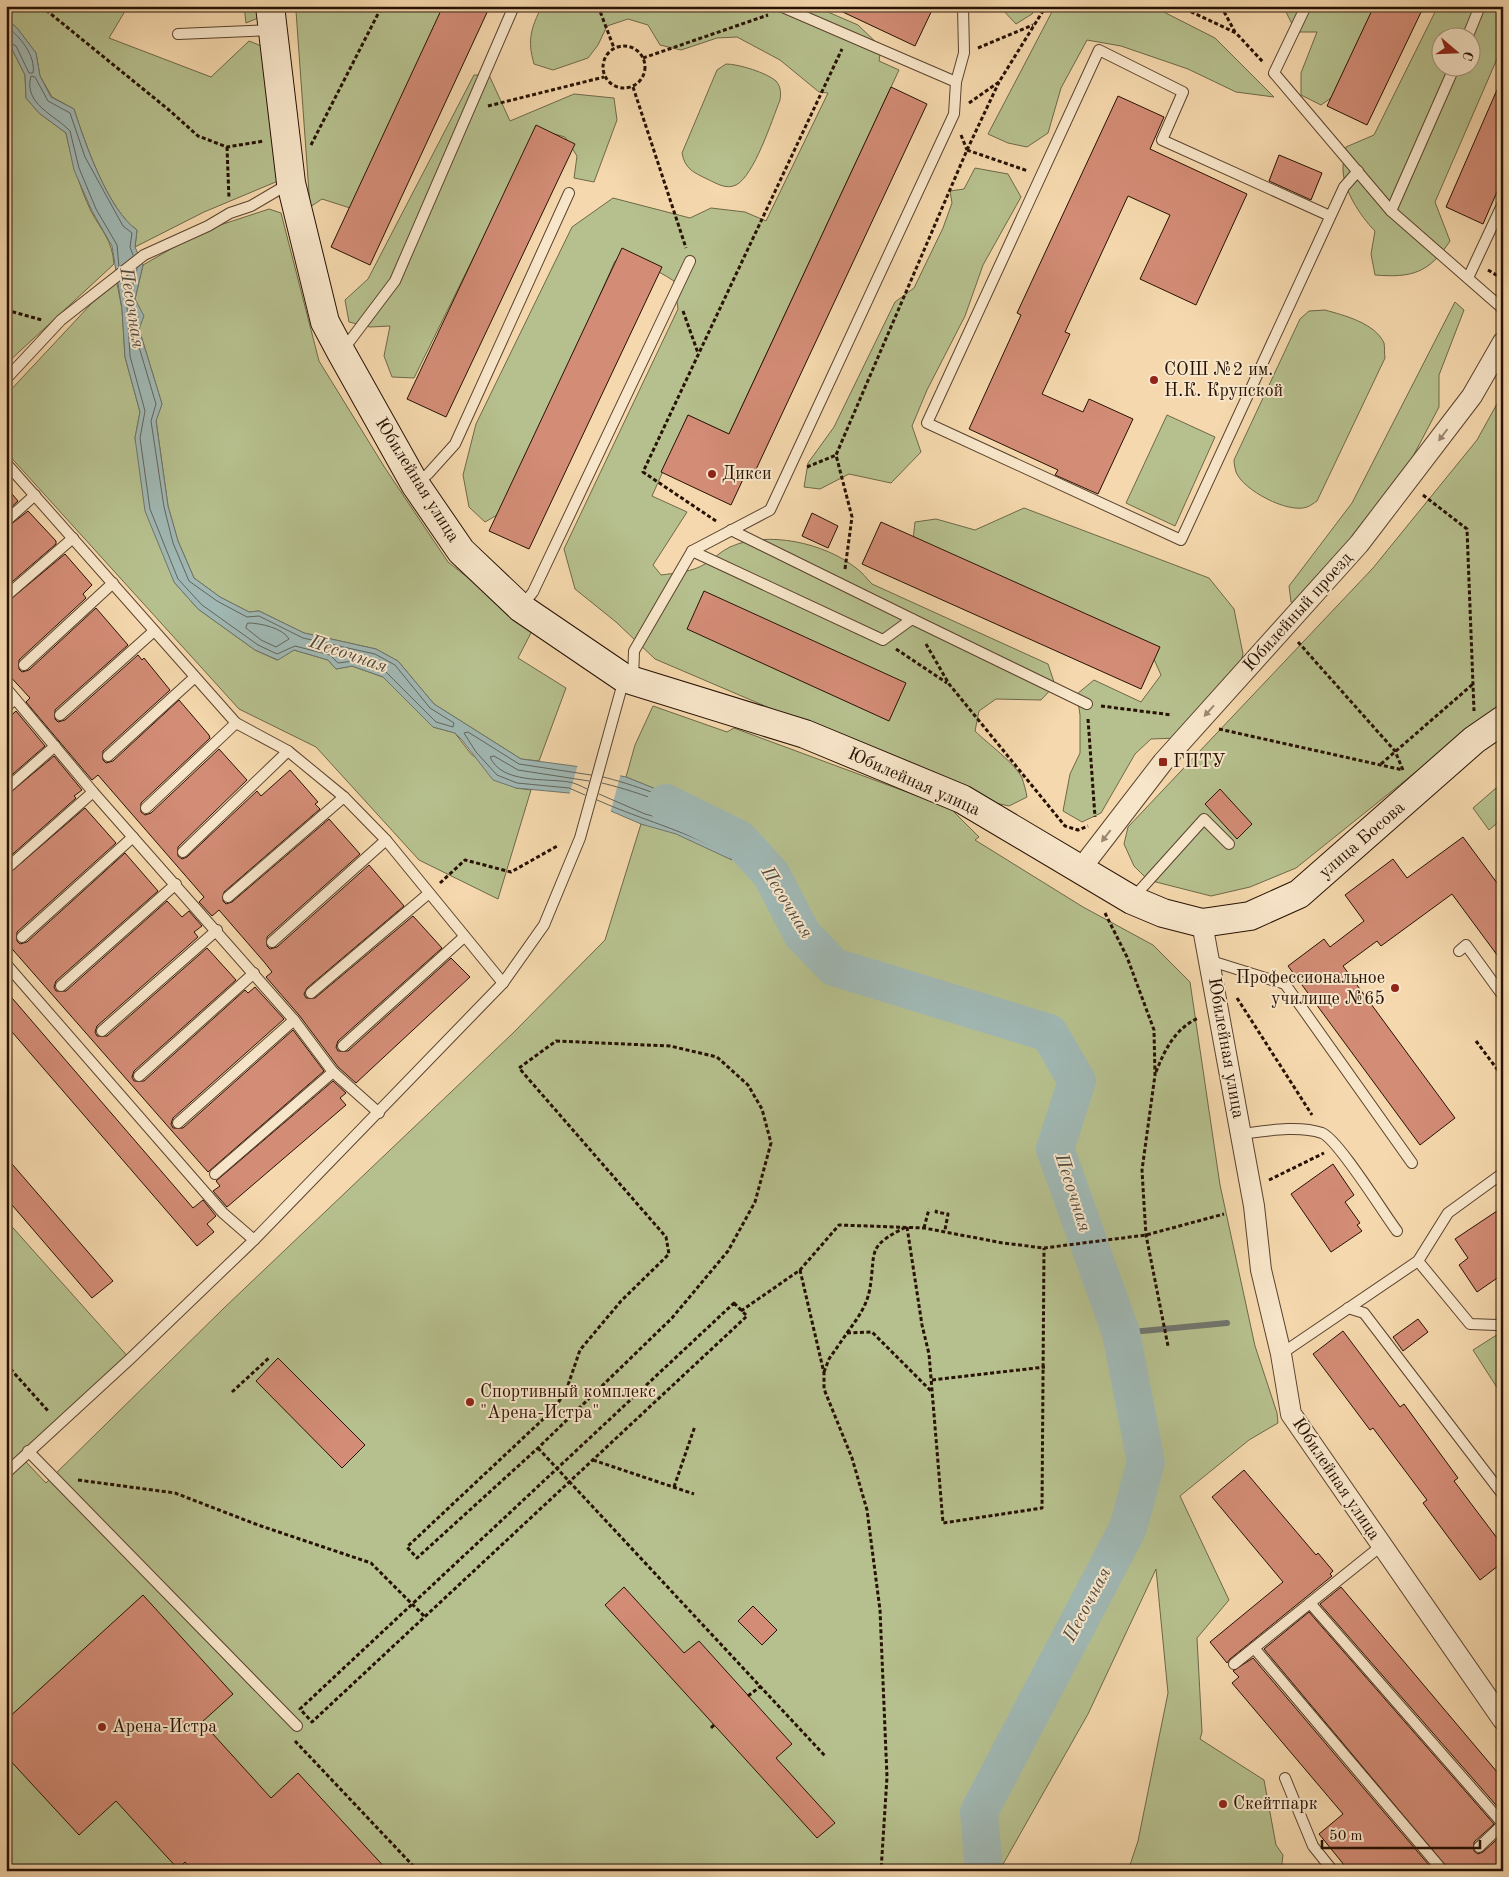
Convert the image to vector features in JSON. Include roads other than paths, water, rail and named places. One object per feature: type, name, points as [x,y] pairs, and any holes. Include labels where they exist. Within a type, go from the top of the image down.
[{"type":"street","name":"Юбилейная улица","points":[[271,18],[297,144],[291,182],[325,322],[415,484],[461,551],[521,608],[628,679],[806,734],[962,799],[1132,900],[1163,913],[1202,923],[1211,961],[1254,1206],[1261,1270],[1281,1354],[1291,1414],[1503,1720]]},
{"type":"street","name":"Юбилейный проезд","points":[[1079,870],[1163,762],[1359,544],[1472,396],[1503,342]]},
{"type":"street","name":"улица Босова","points":[[1202,923],[1250,916],[1299,894],[1474,740],[1503,720]]},
{"type":"lane","points":[[341,352],[396,280],[514,6]]},
{"type":"lane","points":[[6,1473],[130,1359],[254,1240],[379,1113],[504,983],[544,925],[580,838],[607,738],[628,679],[634,651],[692,551],[770,510],[954,114],[956,82],[964,53],[963,6]]},
{"type":"lane","points":[[1306,6],[1274,73],[1391,211],[1503,309]]},
{"type":"lane","points":[[1471,28],[1480,6]]},
{"type":"lane","points":[[783,8],[956,82]]},
{"type":"lane","points":[[178,34],[271,18]]},
{"type":"lane","points":[[1330,216],[1162,140],[1183,92],[1099,50],[927,424],[1181,540],[1330,216],[1344,187],[1358,171]]},
{"type":"lane","points":[[1391,211],[1450,78]]},
{"type":"lane","points":[[6,379],[60,320],[144,255],[208,226],[230,213],[251,206],[291,182]]},
{"type":"lane","points":[[415,484],[428,474],[455,444],[569,193]]},
{"type":"lane","points":[[1468,278],[1503,202]]},
{"type":"lane","points":[[521,608],[533,592],[690,261]]},
{"type":"lane","points":[[6,463],[236,723],[288,751],[344,797],[386,840],[428,894],[504,983]]},
{"type":"lane","points":[[6,521],[35,495]]},
{"type":"lane","points":[[731,530],[1087,704]]},
{"type":"lane","points":[[6,596],[73,538]]},
{"type":"lane","points":[[692,551],[883,640],[912,619]]},
{"type":"lane","points":[[24,665],[113,584]]},
{"type":"lane","points":[[60,716],[154,631]]},
{"type":"lane","points":[[108,756],[196,678]]},
{"type":"lane","points":[[6,688],[93,792],[254,973],[294,1020],[334,1072],[379,1113]]},
{"type":"lane","points":[[6,707],[15,699]]},
{"type":"lane","points":[[146,808],[236,723]]},
{"type":"lane","points":[[6,789],[55,746]]},
{"type":"lane","points":[[183,852],[288,751]]},
{"type":"lane","points":[[6,870],[93,792]]},
{"type":"lane","points":[[228,897],[344,797]]},
{"type":"lane","points":[[1132,900],[1204,819],[1229,844]]},
{"type":"lane","points":[[22,937],[133,837]]},
{"type":"lane","points":[[272,942],[386,840]]},
{"type":"lane","points":[[61,986],[176,884]]},
{"type":"lane","points":[[311,993],[428,894]]},
{"type":"lane","points":[[102,1031],[217,930]]},
{"type":"lane","points":[[343,1046],[464,937]]},
{"type":"lane","points":[[1459,951],[1466,945],[1503,996]]},
{"type":"lane","points":[[1211,961],[1285,984],[1412,1163]]},
{"type":"lane","points":[[6,964],[223,1213],[254,1240]]},
{"type":"lane","points":[[139,1076],[254,973]]},
{"type":"lane","points":[[178,1123],[294,1020]]},
{"type":"lane","points":[[215,1174],[334,1072]]},
{"type":"lane","points":[[1241,1134],[1305,1130],[1324,1134],[1339,1147],[1397,1232]]},
{"type":"lane","points":[[1281,1354],[1418,1261],[1448,1213],[1503,1173]]},
{"type":"lane","points":[[1418,1261],[1470,1324],[1497,1325],[1503,1321]]},
{"type":"lane","points":[[1348,1308],[1364,1313],[1503,1495]]},
{"type":"lane","points":[[28,1451],[297,1726]]},
{"type":"lane","points":[[1234,1664],[1381,1546]]},
{"type":"lane","points":[[1310,1603],[1503,1824],[1479,1847]]},
{"type":"lane","points":[[1254,1648],[1443,1871]]},
{"type":"lane","points":[[1284,1778],[1313,1846],[1333,1871]]},
{"type":"water","points":[[6,19],[17,28],[36,53],[40,76],[51,97],[74,109],[91,157],[107,192],[126,220],[137,230],[135,247],[143,265],[135,299],[144,316],[139,329],[162,404],[156,421],[168,506],[178,541],[194,578],[220,597],[249,612],[259,611],[304,633],[376,649],[398,661],[434,704],[521,759],[574,766],[626,777],[671,795],[704,813],[732,860],[676,834],[641,824],[569,793],[516,788],[493,780],[455,733],[433,727],[383,677],[352,666],[336,669],[328,660],[294,650],[278,660],[255,650],[198,609],[174,582],[145,511],[135,438],[140,412],[125,357],[122,309],[112,246],[92,211],[74,170],[66,133],[39,113],[26,98],[25,75],[12,49],[6,45]]},
{"type":"waterway","name":"Песочная","points":[[666,803],[739,839],[771,874],[802,934],[834,967],[1049,1033],[1077,1081],[1055,1149],[1121,1333],[1146,1462],[1128,1528],[979,1812],[984,1871]]},
{"type":"waterway","points":[[1121,1333],[1227,1323]]},
{"type":"place","name":"СОШ №2 им. Н.К. Крупской","points":[[1154,380]]},
{"type":"place","name":"Дикси","points":[[712,474]]},
{"type":"place","name":"ГПТУ","points":[[1163,762]]},
{"type":"place","name":"Профессиональное училище №65","points":[[1395,988]]},
{"type":"place","name":"Спортивный комплекс \"Арена-Истра\"","points":[[470,1402]]},
{"type":"place","name":"Арена-Истра","points":[[102,1727]]},
{"type":"place","name":"Скейтпарк","points":[[1223,1804]]}]
